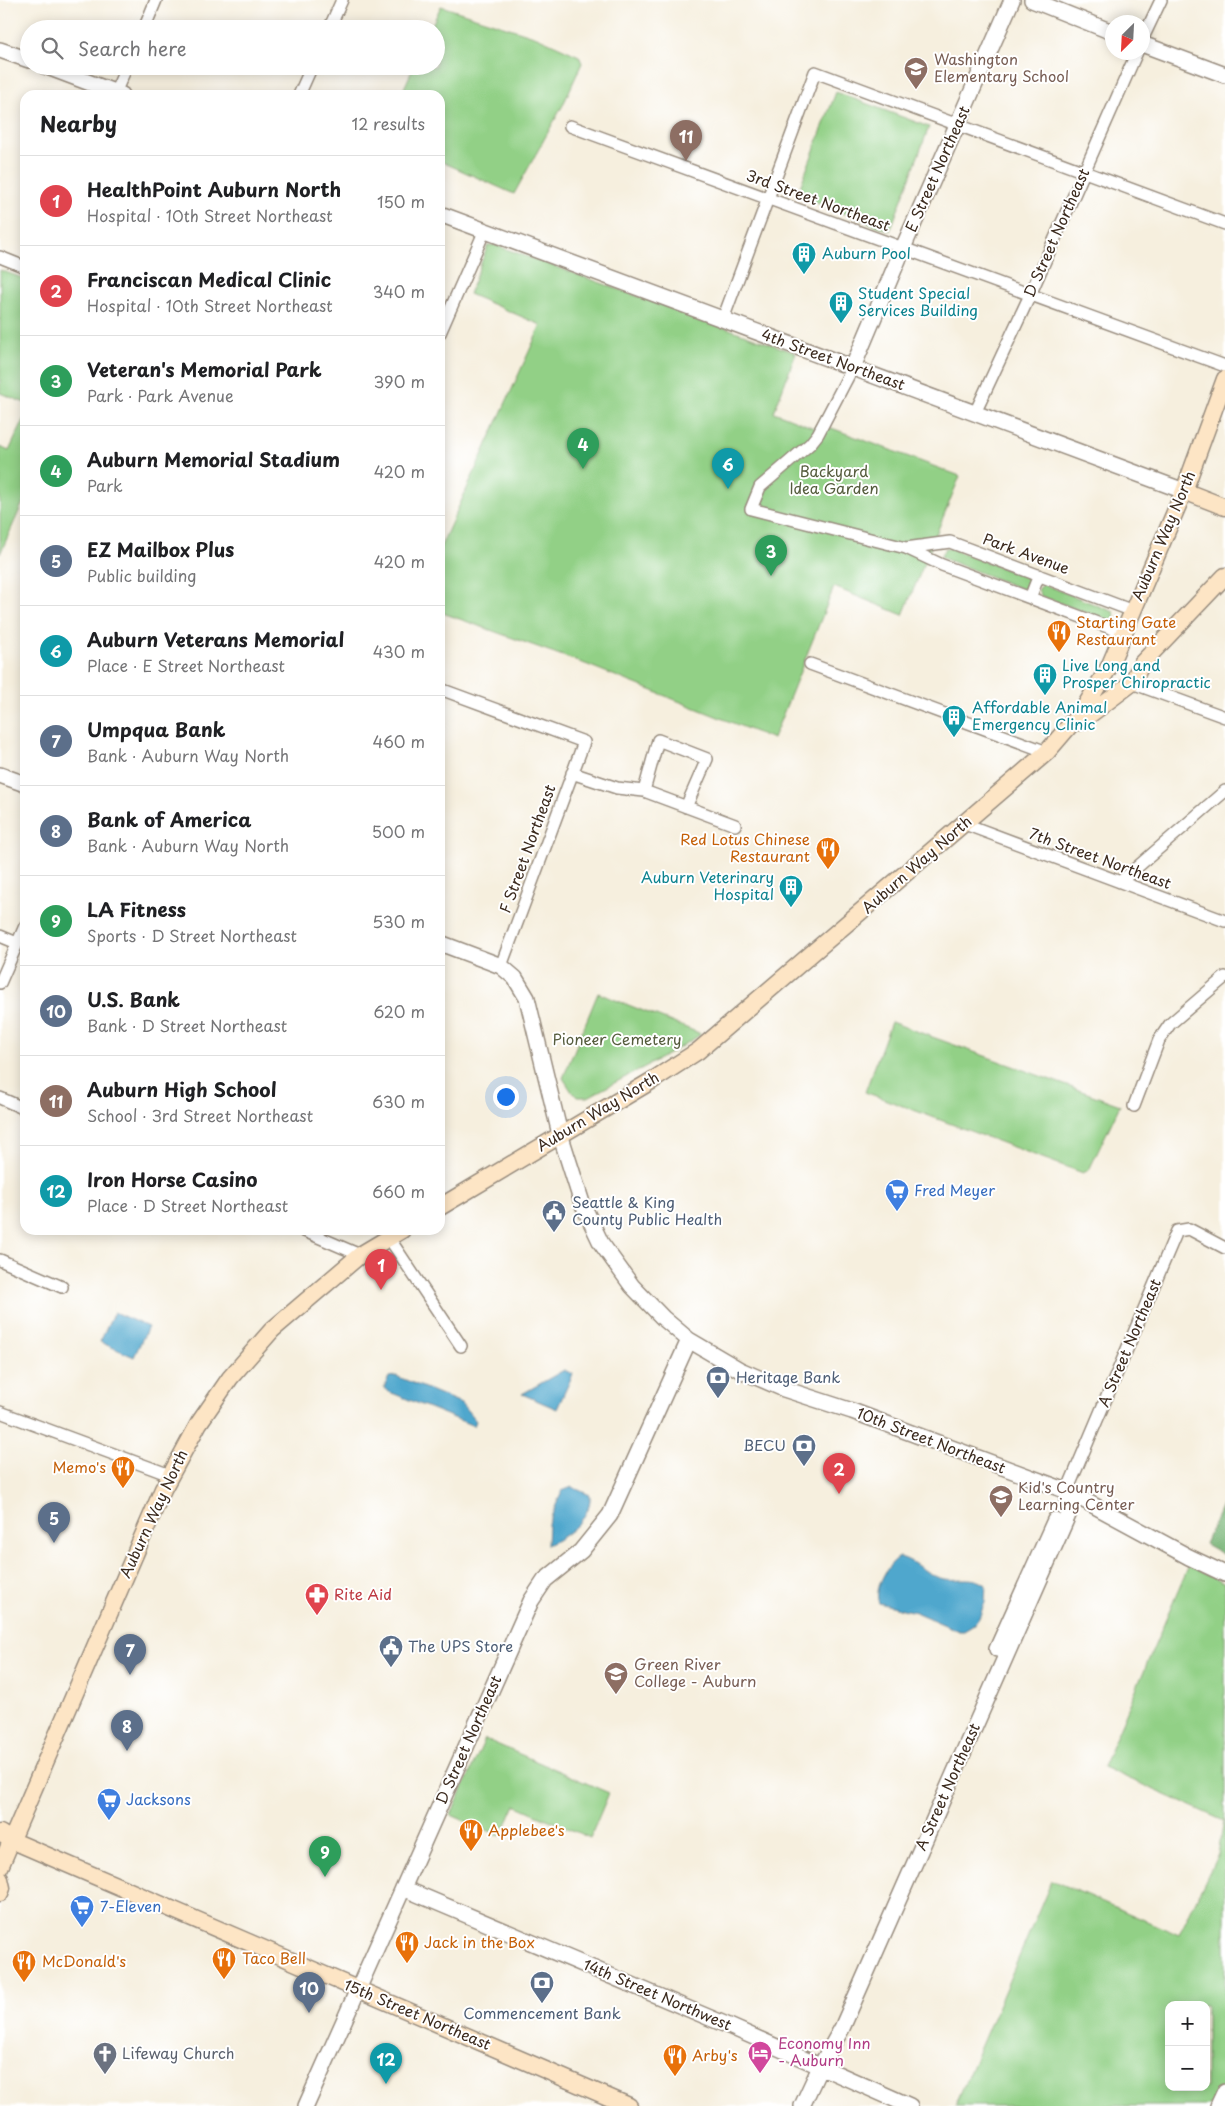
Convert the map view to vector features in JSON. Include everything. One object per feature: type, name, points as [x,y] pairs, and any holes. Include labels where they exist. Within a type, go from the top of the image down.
[{"type":"main road","name":"Auburn Way North","points":[[445,1204],[661,1075],[711,1041],[1048,752],[1066,732],[1097,689],[1124,633],[1184,491],[1225,379]]},
{"type":"main road","name":"4th Street Northeast","points":[[1184,491],[1225,507]]},
{"type":"main road","points":[[1066,732],[1132,683],[1142,663],[1225,576]]},
{"type":"main road","name":"Auburn Way North","points":[[0,1867],[6,1836],[170,1475],[199,1423],[230,1378],[272,1330],[360,1255],[393,1235]]},
{"type":"main road","name":"15th Street Northeast","points":[[6,1836],[629,2106]]},
{"type":"main road","points":[[0,1880],[2,1888],[0,1893]]},
{"type":"street","points":[[148,20],[156,0]]},
{"type":"street","points":[[333,20],[342,0]]},
{"type":"street","name":"E Street Northeast","points":[[751,509],[760,487],[810,444],[818,434],[853,368],[903,248],[1012,0]]},
{"type":"street","points":[[1032,0],[1105,29]]},
{"type":"street","points":[[1150,23],[1161,0]]},
{"type":"street","points":[[1150,47],[1225,75]]},
{"type":"street","points":[[0,50],[20,57]]},
{"type":"street","name":"D Street Northeast","points":[[975,413],[1030,295],[1133,60]]},
{"type":"street","points":[[723,319],[815,72],[1225,224]]},
{"type":"street","points":[[68,75],[107,90]]},
{"type":"street","points":[[118,90],[124,75]]},
{"type":"street","points":[[301,90],[308,75]]},
{"type":"street","name":"3rd Street Northeast","points":[[570,126],[1225,366]]},
{"type":"street","name":"4th Street Northeast","points":[[445,216],[1184,491]]},
{"type":"street","points":[[445,322],[485,230]]},
{"type":"street","points":[[0,257],[20,265]]},
{"type":"street","name":"Park Avenue","points":[[751,509],[906,548],[942,565],[1124,633]]},
{"type":"street","name":"Park Avenue","points":[[906,548],[950,542],[1133,611]]},
{"type":"street","points":[[1030,598],[1039,575]]},
{"type":"street","points":[[810,664],[1048,752]]},
{"type":"street","points":[[1132,683],[1225,717]]},
{"type":"street","name":"F Street Northeast","points":[[445,691],[584,742],[501,966]]},
{"type":"street","points":[[644,791],[658,740],[707,759],[686,807]]},
{"type":"street","points":[[572,772],[617,788],[644,791],[735,825]]},
{"type":"street","points":[[0,775],[20,782]]},
{"type":"street","points":[[1120,882],[1225,791]]},
{"type":"street","name":"7th Street Northeast","points":[[965,824],[1225,921]]},
{"type":"street","points":[[0,936],[17,943]]},
{"type":"street","points":[[0,982],[20,937]]},
{"type":"street","points":[[445,945],[501,966]]},
{"type":"street","name":"10th Street Northeast","points":[[501,966],[515,978],[528,998],[560,1134],[582,1204],[601,1243],[640,1296],[688,1340],[740,1370],[784,1389],[852,1411],[1067,1498],[1225,1574]]},
{"type":"street","points":[[1134,1106],[1159,1040],[1170,1024],[1225,976]]},
{"type":"street","points":[[0,1098],[20,1107]]},
{"type":"street","name":"A Street Northeast","points":[[802,2106],[820,2067],[842,2028],[1068,1516],[1067,1498],[1177,1231],[1189,1229],[1225,1248]]},
{"type":"street","points":[[314,1235],[360,1255]]},
{"type":"street","points":[[396,1235],[461,1346]]},
{"type":"street","points":[[0,1260],[62,1287]]},
{"type":"street","name":"D Street Northeast","points":[[306,2106],[532,1601],[545,1580],[581,1551],[610,1515],[688,1340]]},
{"type":"street","points":[[0,1412],[170,1475]]},
{"type":"street","name":"14th Street Northwest","points":[[403,1888],[729,2026],[910,2106]]},
{"type":"street","points":[[1218,2106],[1225,2090]]},
{"type":"green space","points":[[441,6],[537,37],[579,56],[582,63],[563,105],[514,194],[445,163],[445,90],[403,90],[410,75],[445,75],[445,20],[434,20]]},
{"type":"green space","points":[[836,92],[929,127],[890,231],[797,195]]},
{"type":"green space","name":"Backyard Idea Garden","points":[[488,245],[495,245],[796,353],[774,412],[814,428],[818,423],[960,476],[903,615],[834,587],[773,739],[588,665],[445,614],[445,537],[541,325],[469,294]]},
{"type":"green space","points":[[0,270],[20,277],[20,401],[0,393]]},
{"type":"green space","points":[[20,428],[20,509],[0,554],[0,447],[9,451]]},
{"type":"green space","points":[[945,548],[1026,577],[1028,579],[1025,588],[1022,589],[945,559],[941,556]]},
{"type":"green space","points":[[1043,584],[1114,612],[1115,618],[1109,621],[1041,596],[1038,590]]},
{"type":"green space","name":"Pioneer Cemetery","points":[[598,993],[700,1035],[671,1053],[588,1097],[577,1097],[563,1078]]},
{"type":"green space","points":[[891,1022],[1120,1105],[1089,1170],[1083,1173],[865,1092]]},
{"type":"green space","points":[[1225,1499],[1225,1555],[1205,1544]]},
{"type":"green space","points":[[1189,1565],[1225,1583],[1225,2106],[955,2106],[1052,1880],[1179,1935],[1218,1854],[1224,1821],[1103,1767]]},
{"type":"green space","points":[[485,1739],[609,1793],[590,1838],[515,1805],[501,1836],[451,1815]]},
{"type":"water","points":[[114,1312],[148,1327],[134,1357],[100,1342]]},
{"type":"water","points":[[564,1370],[573,1374],[557,1409],[522,1394]]},
{"type":"water","points":[[396,1376],[461,1403],[476,1421],[474,1426],[387,1391],[384,1387],[389,1377]]},
{"type":"water","points":[[572,1487],[590,1495],[587,1511],[569,1532],[547,1545],[548,1524],[562,1491]]},
{"type":"water","points":[[900,1557],[944,1579],[971,1579],[986,1585],[985,1602],[974,1625],[964,1631],[959,1631],[915,1612],[879,1603],[878,1591],[886,1570]]},
{"type":"place","name":"Washington Elementary School","points":[[916,90]]},
{"type":"place","name":"Auburn High School","points":[[686,161]]},
{"type":"place","name":"Auburn Pool","points":[[804,275]]},
{"type":"place","name":"Student Special Services Building","points":[[841,324]]},
{"type":"place","name":"Auburn Memorial Stadium","points":[[583,469]]},
{"type":"place","name":"Auburn Veterans Memorial","points":[[728,489]]},
{"type":"place","name":"Veteran's Memorial Park","points":[[771,576]]},
{"type":"place","name":"Starting Gate Restaurant","points":[[1059,653]]},
{"type":"place","name":"Live Long and Prosper Chiropractic","points":[[1045,696]]},
{"type":"place","name":"Affordable Animal Emergency Clinic","points":[[954,738]]},
{"type":"place","name":"Red Lotus Chinese Restaurant","points":[[828,870]]},
{"type":"place","name":"Auburn Veterinary Hospital","points":[[791,908]]},
{"type":"place","name":"Fred Meyer","points":[[897,1212]]},
{"type":"place","name":"Seattle & King County Public Health","points":[[554,1233]]},
{"type":"place","name":"HealthPoint Auburn North","points":[[381,1290]]},
{"type":"place","name":"Heritage Bank","points":[[718,1399]]},
{"type":"place","name":"BECU","points":[[804,1467]]},
{"type":"place","name":"Memo's","points":[[123,1489]]},
{"type":"place","name":"Franciscan Medical Clinic","points":[[839,1494]]},
{"type":"place","name":"Kid's Country Learning Center","points":[[1001,1518]]},
{"type":"place","name":"EZ Mailbox Plus","points":[[54,1543]]},
{"type":"place","name":"Rite Aid","points":[[317,1616]]},
{"type":"place","name":"The UPS Store","points":[[391,1668]]},
{"type":"place","name":"Umpqua Bank","points":[[130,1675]]},
{"type":"place","name":"Green River College - Auburn","points":[[616,1695]]},
{"type":"place","name":"Bank of America","points":[[127,1751]]},
{"type":"place","name":"Jacksons","points":[[109,1821]]},
{"type":"place","name":"Applebee's","points":[[471,1852]]},
{"type":"place","name":"LA Fitness","points":[[325,1877]]},
{"type":"place","name":"7-Eleven","points":[[82,1928]]},
{"type":"place","name":"Jack in the Box","points":[[407,1964]]},
{"type":"place","name":"Taco Bell","points":[[224,1980]]},
{"type":"place","name":"McDonald's","points":[[24,1983]]},
{"type":"place","name":"Commencement Bank","points":[[542,2004]]},
{"type":"place","name":"U.S. Bank","points":[[309,2013]]},
{"type":"place","name":"Economy Inn - Auburn","points":[[760,2074]]},
{"type":"place","name":"Lifeway Church","points":[[105,2075]]},
{"type":"place","name":"Arby's","points":[[675,2077]]},
{"type":"place","name":"Iron Horse Casino","points":[[386,2084]]}]
